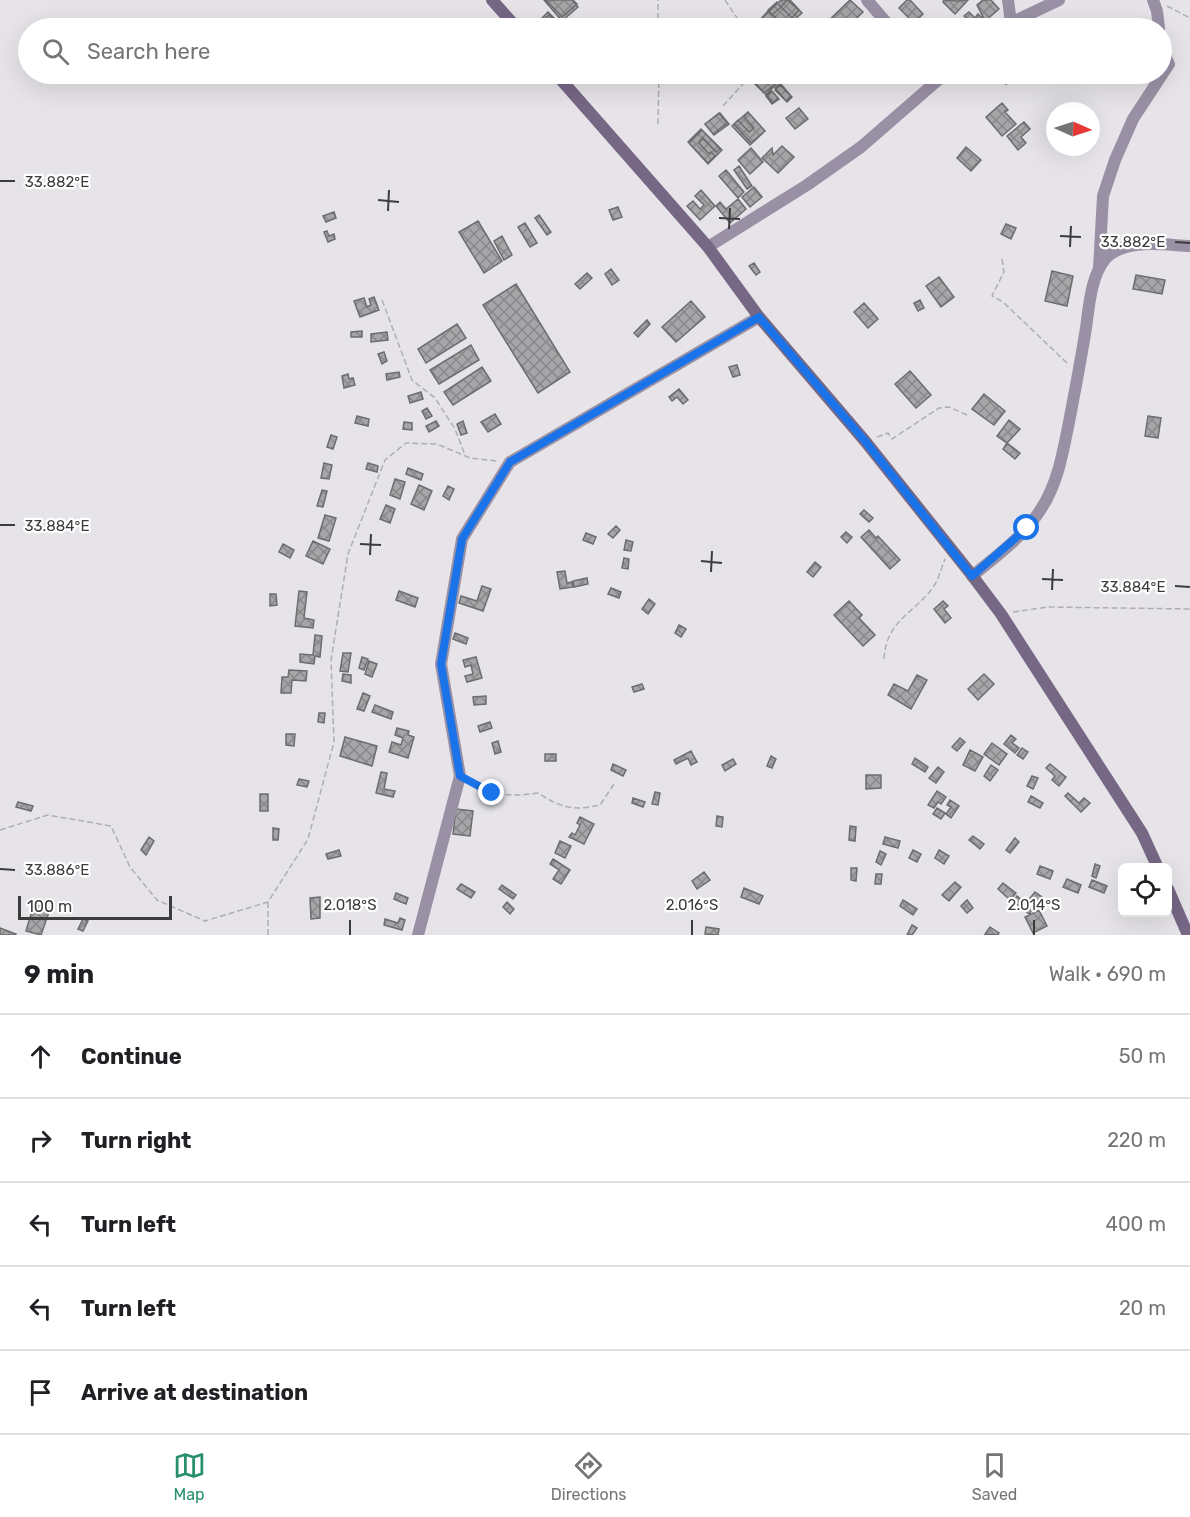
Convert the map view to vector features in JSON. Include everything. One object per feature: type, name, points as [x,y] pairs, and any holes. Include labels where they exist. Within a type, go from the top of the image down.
[{"type":"main road","points":[[492,0],[508,18]]},
{"type":"main road","points":[[565,84],[708,247],[759,317],[865,441],[1001,614],[1142,833],[1156,863]]},
{"type":"main road","points":[[1172,900],[1188,935]]},
{"type":"street","points":[[867,0],[882,18]]},
{"type":"street","points":[[1006,18],[1008,0]]},
{"type":"street","points":[[1022,18],[1059,0]]},
{"type":"street","points":[[1153,0],[1158,18]]},
{"type":"street","points":[[708,247],[807,185],[861,147],[928,84]]},
{"type":"street","points":[[972,576],[1027,528],[1052,491],[1062,457],[1090,299],[1099,269],[1103,196],[1115,160],[1133,119],[1155,84]]},
{"type":"street","points":[[1099,269],[1107,258],[1119,249],[1132,245],[1190,246]]},
{"type":"street","points":[[418,935],[460,776],[441,664],[462,539],[510,462],[759,317]]},
{"type":"path","points":[[658,0],[658,18]]},
{"type":"path","points":[[725,0],[737,18]]},
{"type":"path","points":[[1153,0],[1190,18]]},
{"type":"path","points":[[658,124],[659,84]]},
{"type":"path","points":[[723,106],[743,84]]},
{"type":"path","points":[[1002,259],[1004,272],[992,296],[1003,302],[1068,364],[1080,364]]},
{"type":"path","points":[[382,300],[412,380],[435,398],[455,429],[465,456]]},
{"type":"path","points":[[865,441],[888,433],[892,439],[939,408],[949,407],[967,415]]},
{"type":"path","points":[[268,935],[268,902],[308,839],[334,742],[331,660],[348,554],[385,460],[406,443],[437,444],[465,456],[510,462]]},
{"type":"path","points":[[884,659],[885,644],[898,621],[933,589],[950,547]]},
{"type":"path","points":[[1001,614],[1048,607],[1190,609]]},
{"type":"path","points":[[460,776],[492,793],[511,796],[538,793],[552,802],[580,809],[600,805],[614,784]]},
{"type":"path","points":[[0,830],[48,815],[111,826],[130,867],[157,900],[205,921],[268,902]]},
{"type":"building","points":[[544,0],[572,0],[578,7],[565,18],[559,18]]},
{"type":"building","points":[[546,0],[573,0],[577,4],[562,17]]},
{"type":"building","points":[[781,0],[790,0],[802,13],[796,18],[762,18]]},
{"type":"building","points":[[787,0],[799,10],[792,18],[781,7]]},
{"type":"building","points":[[850,0],[863,12],[857,18],[831,18]]},
{"type":"building","points":[[910,0],[923,14],[919,18],[909,18],[899,8]]},
{"type":"building","points":[[944,0],[968,0],[955,14],[943,2]]},
{"type":"building","points":[[983,0],[991,0],[999,9],[988,18],[984,18],[977,5]]},
{"type":"building","points":[[777,2],[781,7],[772,15],[768,10]]},
{"type":"building","points":[[768,11],[776,18],[762,18]]},
{"type":"building","points":[[548,12],[554,18],[542,18]]},
{"type":"building","points":[[969,12],[975,18],[966,18],[964,16]]},
{"type":"building","points":[[755,84],[776,84],[766,95]]},
{"type":"building","points":[[756,84],[776,84],[764,93]]},
{"type":"building","points":[[781,84],[791,96],[786,101],[775,88]]},
{"type":"building","points":[[780,85],[792,97],[787,102],[775,90]]},
{"type":"building","points":[[772,91],[779,99],[772,104],[766,96]]},
{"type":"building","points":[[772,91],[778,98],[773,103],[767,96]]},
{"type":"building","points":[[1002,103],[1008,110],[1005,112],[1016,124],[1002,136],[986,117]]},
{"type":"building","points":[[799,108],[808,119],[795,129],[786,118]]},
{"type":"building","points":[[748,112],[765,131],[751,143],[734,124]]},
{"type":"building","points":[[748,112],[765,131],[750,145],[732,126],[738,120],[749,132],[754,128],[744,117]]},
{"type":"building","points":[[719,113],[727,123],[713,134],[705,124]]},
{"type":"building","points":[[720,113],[729,124],[714,135],[705,124]]},
{"type":"building","points":[[1024,122],[1030,129],[1021,137],[1026,143],[1018,150],[1007,136]]},
{"type":"building","points":[[701,129],[722,150],[708,164],[688,142]]},
{"type":"building","points":[[702,130],[720,149],[716,152],[703,138],[699,143],[709,154],[711,152],[715,156],[708,163],[689,143]]},
{"type":"building","points":[[782,146],[794,157],[778,173],[762,158],[772,148],[773,155]]},
{"type":"building","points":[[966,147],[981,160],[971,171],[957,158]]},
{"type":"building","points":[[751,148],[763,162],[750,174],[738,160]]},
{"type":"building","points":[[739,166],[752,186],[747,189],[734,170]]},
{"type":"building","points":[[726,170],[744,192],[738,198],[719,176]]},
{"type":"building","points":[[754,187],[762,197],[750,207],[742,197]]},
{"type":"building","points":[[701,190],[715,206],[700,220],[687,206],[693,201],[700,209],[704,205],[695,196]]},
{"type":"building","points":[[738,199],[746,209],[730,223],[716,206],[720,202],[726,209]]},
{"type":"building","points":[[618,207],[622,217],[613,220],[609,210]]},
{"type":"building","points":[[334,212],[336,218],[326,222],[323,216]]},
{"type":"building","points":[[539,215],[551,232],[547,235],[535,218]]},
{"type":"building","points":[[478,221],[502,261],[484,273],[459,232]]},
{"type":"building","points":[[525,223],[537,243],[530,247],[518,227]]},
{"type":"building","points":[[1006,224],[1016,228],[1011,239],[1001,234]]},
{"type":"building","points":[[327,231],[329,236],[334,234],[335,239],[328,242],[324,232]]},
{"type":"building","points":[[502,236],[512,255],[504,260],[494,241]]},
{"type":"building","points":[[754,263],[760,272],[756,275],[749,266]]},
{"type":"building","points":[[611,269],[619,280],[612,285],[605,274]]},
{"type":"building","points":[[1052,271],[1073,276],[1067,306],[1045,301]]},
{"type":"building","points":[[587,273],[592,278],[580,289],[575,284]]},
{"type":"building","points":[[1136,275],[1165,280],[1162,294],[1133,289]]},
{"type":"building","points":[[939,277],[954,297],[941,307],[926,286]]},
{"type":"building","points":[[516,284],[570,372],[538,393],[483,305]]},
{"type":"building","points":[[374,297],[379,310],[360,317],[354,301],[364,298],[367,307],[371,305],[369,299]]},
{"type":"building","points":[[920,300],[924,308],[918,311],[914,303]]},
{"type":"building","points":[[691,301],[705,317],[676,342],[662,327]]},
{"type":"building","points":[[864,303],[878,319],[868,328],[854,312]]},
{"type":"building","points":[[647,320],[650,324],[638,337],[634,333]]},
{"type":"building","points":[[457,324],[466,338],[426,363],[418,349]]},
{"type":"building","points":[[362,331],[362,337],[351,337],[351,332]]},
{"type":"building","points":[[387,332],[388,340],[371,342],[371,334]]},
{"type":"building","points":[[471,345],[479,360],[439,384],[430,370]]},
{"type":"building","points":[[384,352],[387,361],[382,364],[378,354]]},
{"type":"building","points":[[737,365],[740,375],[733,377],[729,367]]},
{"type":"building","points":[[482,367],[491,381],[453,405],[444,392]]},
{"type":"building","points":[[910,371],[931,395],[916,408],[895,384]]},
{"type":"building","points":[[399,372],[400,377],[387,380],[386,374]]},
{"type":"building","points":[[348,374],[349,379],[353,378],[355,385],[344,388],[342,376]]},
{"type":"building","points":[[679,389],[688,400],[683,404],[677,397],[672,401],[669,397]]},
{"type":"building","points":[[421,392],[423,399],[410,403],[408,396]]},
{"type":"building","points":[[984,394],[1005,411],[994,425],[972,409]]},
{"type":"building","points":[[427,408],[432,416],[426,419],[422,411]]},
{"type":"building","points":[[495,414],[501,424],[488,432],[481,422]]},
{"type":"building","points":[[357,416],[369,419],[368,426],[355,423]]},
{"type":"building","points":[[1148,416],[1161,418],[1158,438],[1145,436]]},
{"type":"building","points":[[1009,420],[1020,429],[1007,443],[997,436]]},
{"type":"building","points":[[436,421],[439,426],[429,432],[426,426]]},
{"type":"building","points":[[463,421],[467,433],[461,435],[457,424]]},
{"type":"building","points":[[404,422],[412,423],[412,430],[403,429]]},
{"type":"building","points":[[331,435],[337,437],[333,449],[327,447]]},
{"type":"building","points":[[1007,443],[1020,453],[1015,459],[1003,449]]},
{"type":"building","points":[[324,463],[332,465],[329,479],[321,478]]},
{"type":"building","points":[[368,463],[378,466],[377,472],[366,469]]},
{"type":"building","points":[[408,468],[423,474],[421,480],[406,474]]},
{"type":"building","points":[[395,479],[405,482],[400,499],[390,495]]},
{"type":"building","points":[[419,485],[432,491],[424,510],[411,504]]},
{"type":"building","points":[[448,486],[454,489],[449,500],[443,496]]},
{"type":"building","points":[[322,490],[327,491],[323,507],[317,506]]},
{"type":"building","points":[[386,505],[395,509],[390,523],[380,519]]},
{"type":"building","points":[[864,510],[873,518],[869,522],[860,514]]},
{"type":"building","points":[[325,515],[336,518],[329,541],[318,538]]},
{"type":"building","points":[[616,526],[620,530],[613,538],[608,534]]},
{"type":"building","points":[[869,530],[876,538],[878,536],[900,560],[890,569],[861,537]]},
{"type":"building","points":[[846,532],[852,537],[847,543],[841,537]]},
{"type":"building","points":[[586,533],[596,537],[593,544],[583,540]]},
{"type":"building","points":[[626,540],[633,542],[631,551],[624,550]]},
{"type":"building","points":[[313,541],[330,549],[323,564],[306,556]]},
{"type":"building","points":[[283,544],[294,550],[290,558],[279,552]]},
{"type":"building","points":[[624,558],[629,559],[628,569],[622,568]]},
{"type":"building","points":[[815,562],[821,567],[813,577],[807,572]]},
{"type":"building","points":[[565,571],[567,583],[572,582],[573,587],[560,589],[557,572]]},
{"type":"building","points":[[587,578],[588,584],[574,587],[573,581]]},
{"type":"building","points":[[482,586],[491,589],[483,611],[459,603],[461,596],[477,601]]},
{"type":"building","points":[[611,588],[621,592],[619,598],[608,594]]},
{"type":"building","points":[[299,591],[307,592],[304,618],[314,620],[313,628],[295,626]]},
{"type":"building","points":[[399,591],[418,598],[415,607],[396,600]]},
{"type":"building","points":[[270,594],[276,594],[277,605],[270,606]]},
{"type":"building","points":[[649,599],[655,604],[648,614],[642,609]]},
{"type":"building","points":[[849,601],[862,615],[859,618],[875,635],[863,646],[834,615]]},
{"type":"building","points":[[943,601],[948,606],[944,609],[951,618],[945,623],[934,609]]},
{"type":"building","points":[[679,625],[686,629],[681,637],[675,633]]},
{"type":"building","points":[[455,633],[468,638],[466,644],[453,639]]},
{"type":"building","points":[[315,635],[322,636],[320,657],[315,656],[314,664],[300,662],[300,654],[313,655]]},
{"type":"building","points":[[343,653],[351,653],[348,672],[340,671]]},
{"type":"building","points":[[362,657],[368,659],[364,670],[359,668]]},
{"type":"building","points":[[476,657],[482,678],[467,682],[465,676],[473,674],[471,665],[465,667],[463,660]]},
{"type":"building","points":[[369,661],[377,664],[372,677],[365,674]]},
{"type":"building","points":[[289,670],[307,671],[306,681],[292,680],[291,693],[281,693],[282,677],[288,677]]},
{"type":"building","points":[[343,674],[351,675],[351,683],[342,681]]},
{"type":"building","points":[[984,674],[994,684],[978,700],[968,689]]},
{"type":"building","points":[[917,675],[927,680],[911,709],[888,695],[894,684],[908,691]]},
{"type":"building","points":[[642,684],[644,689],[634,692],[632,687]]},
{"type":"building","points":[[363,693],[370,696],[364,711],[357,709]]},
{"type":"building","points":[[486,696],[486,704],[474,705],[473,697]]},
{"type":"building","points":[[375,705],[393,712],[391,719],[372,712]]},
{"type":"building","points":[[319,713],[325,713],[324,723],[318,722]]},
{"type":"building","points":[[490,722],[492,728],[480,732],[478,726]]},
{"type":"building","points":[[397,728],[409,731],[408,735],[414,737],[408,758],[389,752],[392,742],[401,745],[403,738],[395,735]]},
{"type":"building","points":[[286,734],[295,734],[294,746],[286,745]]},
{"type":"building","points":[[1011,735],[1016,739],[1012,743],[1019,748],[1015,753],[1004,744]]},
{"type":"building","points":[[345,737],[377,746],[372,766],[340,756]]},
{"type":"building","points":[[960,738],[965,742],[957,751],[952,747]]},
{"type":"building","points":[[498,741],[501,752],[495,754],[492,743]]},
{"type":"building","points":[[992,743],[1007,754],[999,765],[984,754]]},
{"type":"building","points":[[1022,748],[1028,752],[1023,759],[1017,755]]},
{"type":"building","points":[[970,750],[983,757],[975,771],[963,765]]},
{"type":"building","points":[[691,751],[697,762],[691,765],[688,758],[676,764],[674,760]]},
{"type":"building","points":[[545,754],[556,754],[556,761],[545,761]]},
{"type":"building","points":[[771,756],[776,759],[772,768],[767,766]]},
{"type":"building","points":[[915,758],[928,767],[925,772],[912,764]]},
{"type":"building","points":[[733,759],[736,764],[725,771],[722,765]]},
{"type":"building","points":[[613,764],[626,770],[623,776],[611,770]]},
{"type":"building","points":[[1050,764],[1066,777],[1059,786],[1052,780],[1055,776],[1046,768]]},
{"type":"building","points":[[991,765],[998,770],[990,781],[984,776]]},
{"type":"building","points":[[938,767],[944,772],[936,783],[929,778]]},
{"type":"building","points":[[381,772],[387,773],[384,789],[395,791],[393,797],[376,793]]},
{"type":"building","points":[[866,775],[881,775],[881,788],[866,789]]},
{"type":"building","points":[[1032,776],[1038,778],[1033,789],[1027,786]]},
{"type":"building","points":[[299,779],[309,781],[307,787],[297,785]]},
{"type":"building","points":[[937,791],[946,797],[934,808],[928,805]]},
{"type":"building","points":[[655,792],[660,793],[658,805],[652,804]]},
{"type":"building","points":[[1068,793],[1079,803],[1084,798],[1090,803],[1081,812],[1065,796]]},
{"type":"building","points":[[260,794],[268,794],[268,811],[260,811]]},
{"type":"building","points":[[1031,796],[1043,803],[1040,808],[1028,802]]},
{"type":"building","points":[[633,798],[645,802],[643,807],[632,803]]},
{"type":"building","points":[[950,800],[959,806],[951,818],[946,814],[951,807],[947,805]]},
{"type":"building","points":[[18,802],[33,806],[31,811],[16,807]]},
{"type":"building","points":[[937,808],[945,813],[941,819],[933,814]]},
{"type":"building","points":[[456,809],[473,811],[470,836],[453,834]]},
{"type":"building","points":[[717,816],[723,817],[722,827],[716,826]]},
{"type":"building","points":[[580,817],[594,824],[584,844],[569,837],[572,833],[575,835],[580,825],[577,823]]},
{"type":"building","points":[[850,826],[856,827],[855,841],[849,840]]},
{"type":"building","points":[[273,828],[279,829],[278,840],[273,840]]},
{"type":"building","points":[[973,836],[984,844],[980,849],[969,840]]},
{"type":"building","points":[[149,837],[154,841],[146,855],[141,850]]},
{"type":"building","points":[[885,837],[900,841],[898,848],[883,844]]},
{"type":"building","points":[[1015,838],[1019,842],[1010,853],[1006,850]]},
{"type":"building","points":[[560,841],[571,846],[565,858],[555,853]]},
{"type":"building","points":[[339,850],[341,856],[328,859],[326,854]]},
{"type":"building","points":[[913,850],[921,854],[917,862],[909,858]]},
{"type":"building","points":[[939,850],[949,856],[944,864],[935,858]]},
{"type":"building","points":[[880,851],[886,854],[881,865],[876,862]]},
{"type":"building","points":[[553,859],[570,870],[561,884],[553,879],[559,870],[550,864]]},
{"type":"building","points":[[1095,864],[1100,866],[1096,878],[1092,876]]},
{"type":"building","points":[[1040,866],[1053,871],[1050,879],[1037,874]]},
{"type":"building","points":[[851,868],[857,868],[856,881],[851,880]]},
{"type":"building","points":[[704,872],[710,880],[697,889],[692,881]]},
{"type":"building","points":[[876,874],[882,874],[881,884],[875,884]]},
{"type":"building","points":[[1067,879],[1081,885],[1078,893],[1063,887]]},
{"type":"building","points":[[1092,880],[1107,886],[1104,893],[1089,887]]},
{"type":"building","points":[[955,882],[961,887],[949,901],[942,895]]},
{"type":"building","points":[[1003,883],[1016,893],[1010,900],[998,889]]},
{"type":"building","points":[[461,884],[475,892],[471,898],[457,889]]},
{"type":"building","points":[[502,885],[516,895],[513,899],[499,889]]},
{"type":"building","points":[[744,888],[763,896],[759,904],[741,897]]},
{"type":"building","points":[[1035,892],[1042,897],[1029,914],[1013,901],[1017,896],[1026,903]]},
{"type":"building","points":[[396,893],[408,898],[406,904],[394,899]]},
{"type":"building","points":[[320,897],[320,918],[311,919],[310,898]]},
{"type":"building","points":[[903,900],[917,909],[913,915],[900,906]]},
{"type":"building","points":[[967,900],[973,908],[967,913],[961,906]]},
{"type":"building","points":[[507,902],[514,909],[510,914],[503,907]]},
{"type":"building","points":[[34,904],[50,909],[41,935],[26,931]]},
{"type":"building","points":[[1039,910],[1047,926],[1033,933],[1025,917]]},
{"type":"building","points":[[400,918],[405,920],[402,930],[384,925],[385,919],[398,923]]},
{"type":"building","points":[[83,919],[88,921],[83,931],[78,929]]},
{"type":"building","points":[[912,925],[917,928],[912,935],[907,935]]},
{"type":"building","points":[[706,927],[719,929],[718,935],[705,934]]},
{"type":"building","points":[[990,927],[999,933],[998,935],[985,934]]},
{"type":"building","points":[[0,928],[16,934],[0,935]]},
{"type":"route","points":[[492,793],[460,776],[441,664],[462,539],[510,462],[759,317],[865,441],[972,576],[1027,528]]}]
